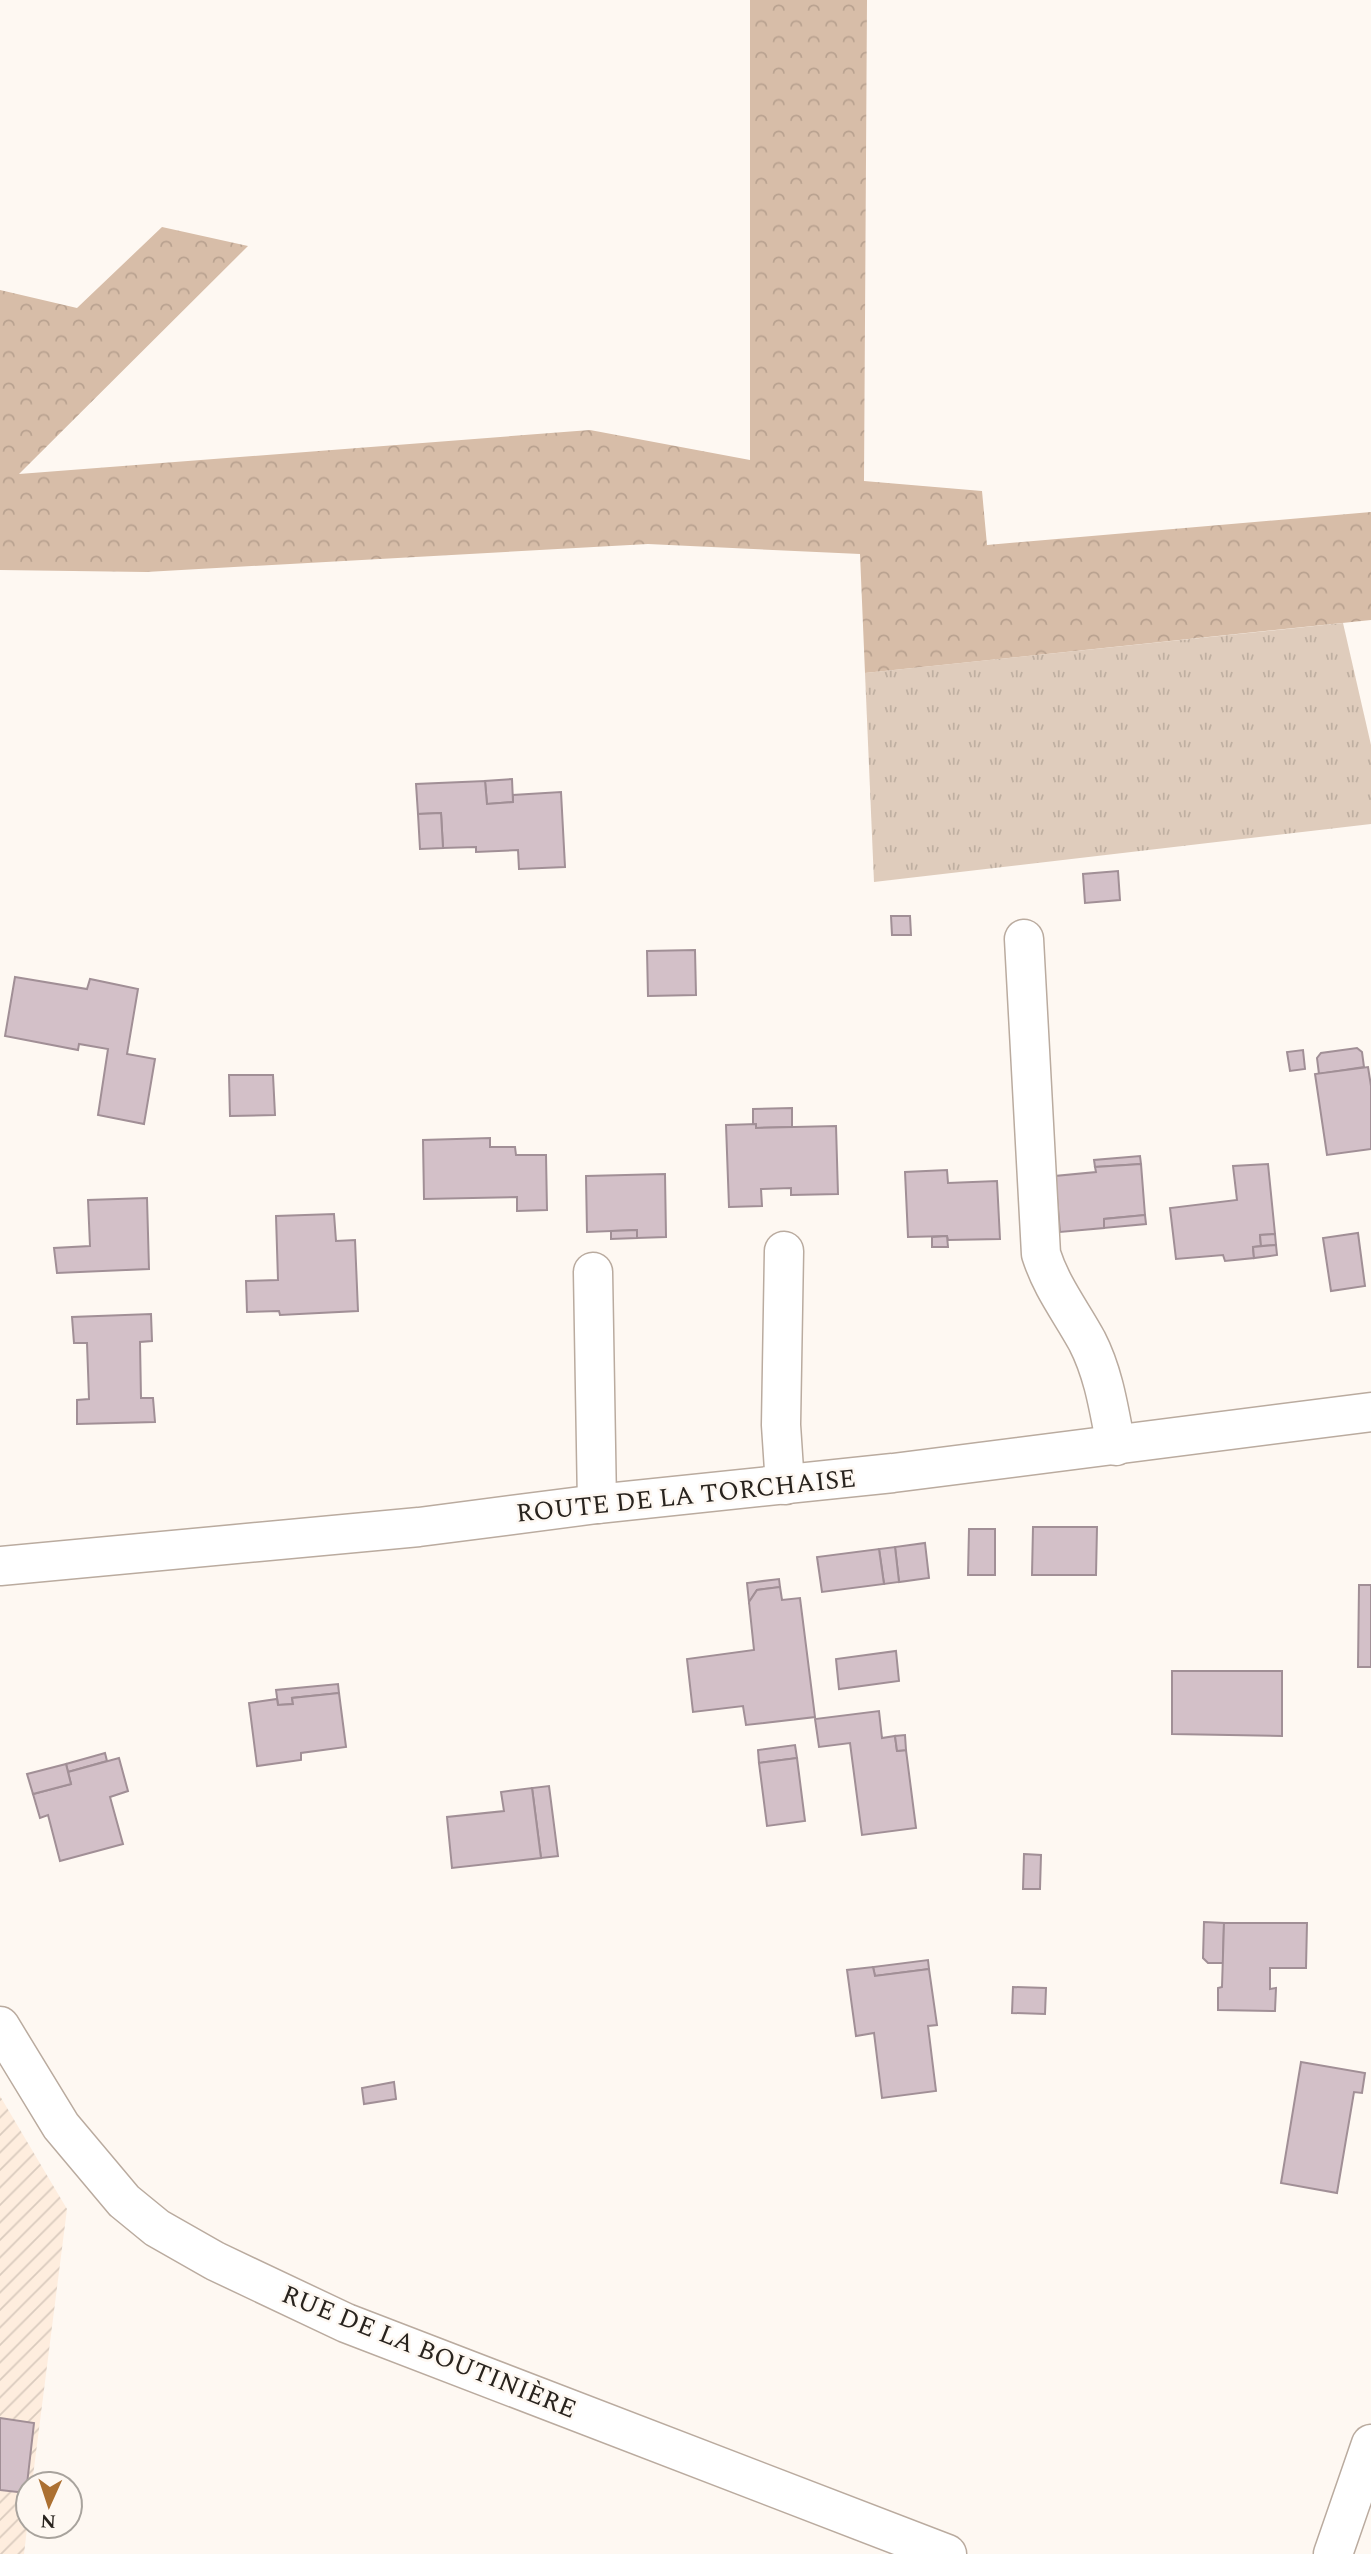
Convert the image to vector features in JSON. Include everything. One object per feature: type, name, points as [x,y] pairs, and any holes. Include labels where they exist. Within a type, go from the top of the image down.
[{"type":"main road","points":[[1024,939],[1041,1254],[1049,1279],[1088,1342],[1104,1381],[1116,1446]]},
{"type":"main road","points":[[784,1251],[780,1425],[785,1485]]},
{"type":"main road","points":[[593,1272],[597,1504]]},
{"type":"main road","name":"ROUTE DE LA TORCHAISE","points":[[0,1566],[419,1527],[597,1504],[1116,1446],[1371,1412]]},
{"type":"main road","name":"RUE DE LA BOUTINIÈRE","points":[[0,2026],[61,2126],[124,2201],[157,2228],[215,2261],[346,2322],[947,2554]]},
{"type":"main road","points":[[1333,2554],[1371,2444]]},
{"type":"shaded area","points":[[0,2096],[67,2209],[34,2470],[14,2470],[14,2540],[26,2540],[24,2554],[0,2554]]},
{"type":"green space","points":[[750,0],[867,0],[864,481],[982,491],[987,545],[1371,512],[1371,620],[865,673],[860,554],[648,544],[146,572],[0,570],[0,290],[77,308],[162,227],[248,246],[19,474],[590,430],[750,460]]},
{"type":"green space","points":[[1343,623],[1371,745],[1371,824],[874,882],[865,673]]},
{"type":"building","points":[[512,779],[513,802],[487,804],[485,781]]},
{"type":"building","points":[[485,781],[487,804],[513,802],[513,795],[561,792],[565,867],[519,869],[518,850],[476,852],[476,847],[443,848],[441,813],[418,814],[416,784]]},
{"type":"building","points":[[441,813],[443,848],[420,849],[418,814]]},
{"type":"building","points":[[1118,871],[1120,900],[1085,903],[1083,874]]},
{"type":"building","points":[[891,916],[910,916],[911,935],[892,935]]},
{"type":"building","points":[[695,950],[696,995],[648,996],[647,951]]},
{"type":"building","points":[[15,977],[87,989],[90,979],[138,989],[127,1054],[155,1059],[144,1124],[98,1115],[108,1049],[79,1044],[78,1050],[5,1036]]},
{"type":"building","points":[[1357,1048],[1362,1052],[1364,1067],[1319,1074],[1317,1058],[1321,1053]]},
{"type":"building","points":[[1303,1050],[1305,1069],[1290,1071],[1287,1052]]},
{"type":"building","points":[[1368,1067],[1371,1086],[1371,1149],[1327,1155],[1315,1074]]},
{"type":"building","points":[[229,1075],[273,1075],[275,1115],[230,1116]]},
{"type":"building","points":[[792,1108],[792,1127],[756,1128],[756,1124],[753,1124],[753,1109]]},
{"type":"building","points":[[756,1124],[756,1128],[836,1126],[838,1194],[791,1195],[791,1188],[761,1189],[762,1206],[729,1207],[726,1125]]},
{"type":"building","points":[[490,1138],[490,1147],[515,1147],[516,1155],[546,1155],[547,1210],[517,1211],[517,1197],[424,1199],[423,1140]]},
{"type":"building","points":[[1140,1156],[1141,1164],[1095,1167],[1094,1160]]},
{"type":"building","points":[[1141,1164],[1145,1215],[1104,1219],[1104,1228],[1060,1232],[1055,1176],[1096,1172],[1095,1167]]},
{"type":"building","points":[[1268,1164],[1275,1234],[1260,1235],[1261,1246],[1253,1247],[1254,1258],[1225,1261],[1223,1255],[1176,1259],[1170,1208],[1237,1200],[1233,1166]]},
{"type":"building","points":[[947,1170],[948,1183],[997,1181],[1000,1239],[948,1240],[947,1236],[908,1237],[905,1172]]},
{"type":"building","points":[[665,1174],[666,1237],[637,1238],[637,1230],[587,1232],[586,1176]]},
{"type":"building","points":[[147,1198],[149,1269],[57,1273],[54,1248],[90,1246],[88,1200]]},
{"type":"building","points":[[334,1214],[336,1241],[355,1240],[358,1311],[280,1315],[279,1311],[247,1312],[246,1281],[278,1280],[276,1216]]},
{"type":"building","points":[[1145,1215],[1146,1224],[1104,1228],[1104,1219]]},
{"type":"building","points":[[637,1230],[637,1238],[611,1239],[611,1231]]},
{"type":"building","points":[[1358,1233],[1365,1286],[1331,1291],[1323,1238]]},
{"type":"building","points":[[1275,1234],[1276,1245],[1261,1246],[1260,1235]]},
{"type":"building","points":[[947,1236],[948,1247],[932,1247],[932,1237]]},
{"type":"building","points":[[1276,1245],[1277,1255],[1254,1258],[1253,1247]]},
{"type":"building","points":[[151,1314],[152,1341],[140,1342],[141,1398],[153,1398],[155,1422],[77,1424],[77,1400],[89,1399],[87,1343],[74,1343],[72,1317]]},
{"type":"building","points":[[1033,1527],[1097,1527],[1096,1575],[1032,1575]]},
{"type":"building","points":[[969,1529],[995,1529],[995,1575],[968,1575]]},
{"type":"building","points":[[925,1543],[929,1578],[899,1582],[895,1547]]},
{"type":"building","points":[[895,1547],[899,1582],[884,1584],[879,1549]]},
{"type":"building","points":[[879,1549],[884,1584],[822,1592],[817,1557]]},
{"type":"building","points":[[779,1579],[780,1587],[757,1590],[749,1602],[747,1583]]},
{"type":"building","points":[[1359,1585],[1371,1585],[1371,1667],[1358,1667]]},
{"type":"building","points":[[780,1587],[782,1600],[800,1598],[815,1717],[746,1725],[743,1706],[693,1712],[687,1659],[754,1650],[749,1602],[757,1590]]},
{"type":"building","points":[[896,1651],[899,1681],[839,1689],[836,1659]]},
{"type":"building","points":[[1172,1671],[1282,1671],[1282,1736],[1172,1734]]},
{"type":"building","points":[[338,1684],[339,1693],[292,1698],[293,1704],[278,1705],[276,1690]]},
{"type":"building","points":[[339,1693],[346,1747],[301,1753],[301,1760],[257,1766],[249,1703],[277,1699],[278,1705],[293,1704],[292,1698]]},
{"type":"building","points":[[879,1711],[882,1738],[895,1736],[897,1751],[906,1750],[916,1828],[862,1835],[850,1743],[819,1747],[815,1719]]},
{"type":"building","points":[[905,1735],[906,1750],[897,1751],[895,1736]]},
{"type":"building","points":[[795,1745],[797,1758],[759,1763],[758,1750]]},
{"type":"building","points":[[105,1753],[107,1761],[68,1772],[66,1764]]},
{"type":"building","points":[[119,1758],[128,1791],[110,1797],[123,1844],[60,1861],[48,1815],[40,1818],[33,1794],[71,1784],[68,1772]]},
{"type":"building","points":[[797,1758],[805,1821],[767,1826],[759,1763]]},
{"type":"building","points":[[66,1764],[71,1784],[33,1794],[27,1774]]},
{"type":"building","points":[[549,1786],[558,1856],[541,1858],[532,1788]]},
{"type":"building","points":[[532,1788],[541,1858],[452,1868],[447,1817],[504,1811],[501,1792]]},
{"type":"building","points":[[1024,1854],[1041,1855],[1040,1889],[1023,1889]]},
{"type":"building","points":[[1204,1922],[1224,1923],[1223,1963],[1208,1963],[1203,1958]]},
{"type":"building","points":[[1224,1923],[1307,1923],[1306,1968],[1270,1968],[1270,1989],[1276,1988],[1275,2011],[1218,2010],[1218,1988],[1222,1987]]},
{"type":"building","points":[[928,1960],[929,1969],[875,1976],[873,1967]]},
{"type":"building","points":[[873,1967],[875,1976],[929,1969],[937,2025],[928,2026],[936,2091],[882,2098],[874,2033],[856,2036],[847,1970]]},
{"type":"building","points":[[1013,1987],[1046,1988],[1045,2014],[1012,2013]]},
{"type":"building","points":[[1301,2062],[1365,2073],[1362,2093],[1354,2092],[1337,2193],[1281,2183]]},
{"type":"building","points":[[394,2082],[396,2099],[364,2104],[362,2088]]},
{"type":"building","points":[[0,2418],[34,2423],[29,2470],[14,2470],[14,2492],[0,2490]]}]
